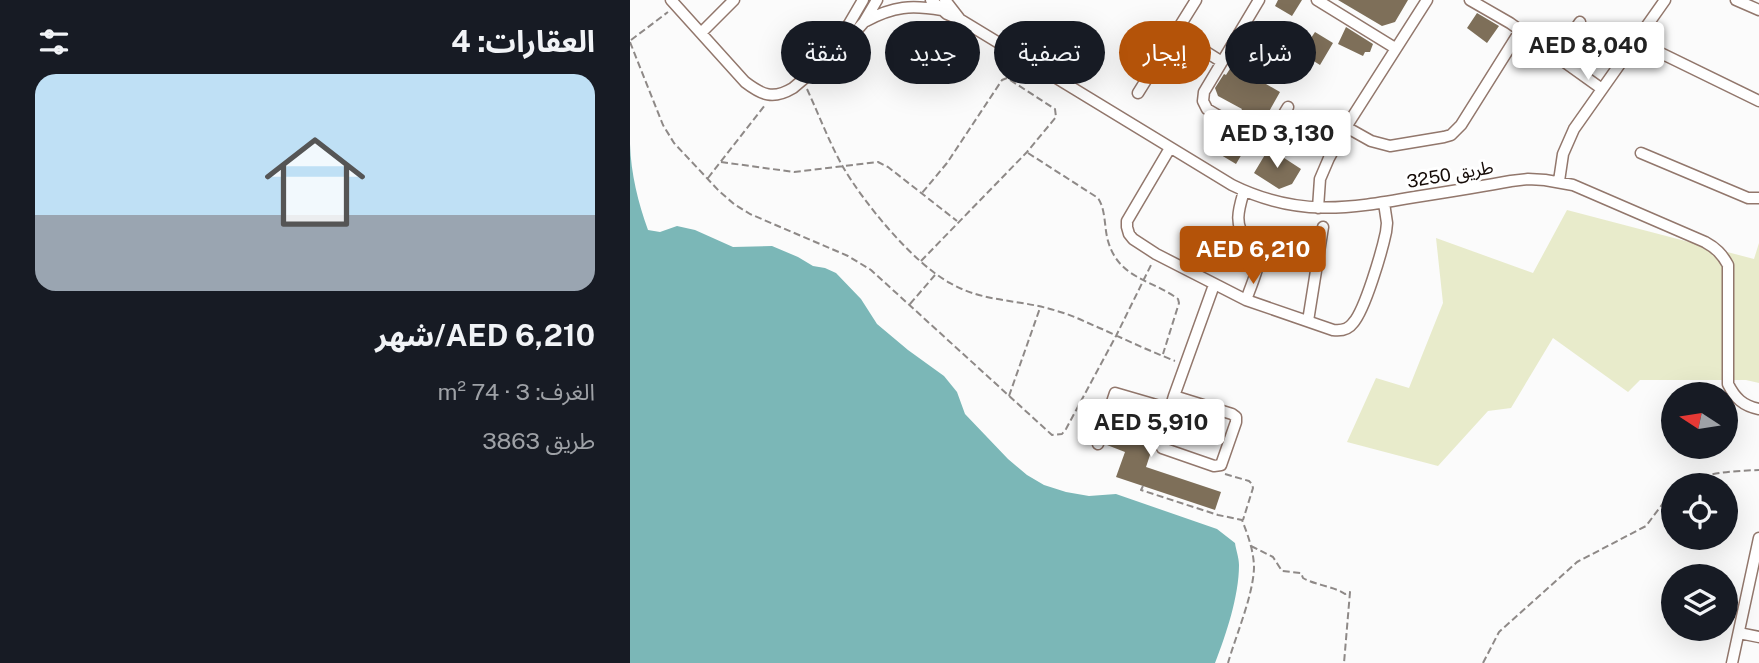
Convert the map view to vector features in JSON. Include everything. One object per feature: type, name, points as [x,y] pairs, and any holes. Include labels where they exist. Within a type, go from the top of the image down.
[{"type":"street","points":[[701,33],[734,0]]},
{"type":"street","points":[[851,21],[863,0]]},
{"type":"street","points":[[865,21],[877,0]]},
{"type":"street","name":"طريق 3250","points":[[932,0],[1244,191],[1284,204],[1318,208],[1351,207],[1511,181],[1559,181],[1587,190],[1705,242],[1723,255],[1728,265],[1728,384],[1733,395],[1742,403],[1759,409]]},
{"type":"street","points":[[1183,21],[1196,0]]},
{"type":"street","points":[[1259,0],[1204,92],[1203,101],[1207,109],[1255,137],[1271,134],[1288,107]]},
{"type":"street","points":[[1317,0],[1395,48]]},
{"type":"street","points":[[1318,208],[1318,190],[1323,170],[1346,127],[1427,0]]},
{"type":"street","points":[[1470,0],[1520,31],[1602,89]]},
{"type":"street","points":[[1559,181],[1567,141],[1665,0]]},
{"type":"street","points":[[1737,0],[1759,10]]},
{"type":"street","points":[[674,3],[744,82],[758,92],[772,95],[786,93],[798,84]]},
{"type":"street","points":[[866,21],[896,8],[944,5]]},
{"type":"street","points":[[1556,57],[1580,22]]},
{"type":"street","points":[[1346,127],[1371,141],[1390,146],[1451,135],[1461,125],[1520,31]]},
{"type":"street","points":[[1636,41],[1759,101]]},
{"type":"street","points":[[1211,55],[1222,62]]},
{"type":"street","points":[[1138,93],[1144,84]]},
{"type":"street","points":[[1170,148],[1127,220],[1129,234],[1133,239],[1156,254],[1246,300],[1333,330],[1346,329],[1356,321],[1368,292],[1387,223],[1384,202]]},
{"type":"street","points":[[1641,153],[1748,198],[1759,198]]},
{"type":"street","points":[[1244,191],[1238,212],[1239,225],[1242,234],[1259,250],[1260,257],[1246,300]]},
{"type":"street","points":[[1308,321],[1323,227]]},
{"type":"street","points":[[1174,396],[1236,417],[1221,465],[1216,467],[1162,448],[1160,442],[1174,396],[1214,285]]},
{"type":"street","points":[[1098,444],[1115,393],[1170,408]]},
{"type":"street","points":[[1732,663],[1753,589],[1758,543]]},
{"type":"street","points":[[1739,633],[1759,637]]},
{"type":"path","points":[[674,3],[630,41],[663,125],[674,143],[734,204],[750,214],[860,263],[881,278],[1049,433],[1062,434],[1066,429],[1156,254]]},
{"type":"path","points":[[920,262],[1027,152],[1056,117],[1055,109],[1004,78],[947,163],[922,193]]},
{"type":"path","points":[[805,84],[842,166],[877,214],[935,275],[986,298],[1059,311],[1185,366]]},
{"type":"path","points":[[708,179],[772,95]]},
{"type":"path","points":[[1027,152],[1098,198],[1112,252],[1125,270],[1177,297],[1179,303],[1162,356]]},
{"type":"path","points":[[721,162],[794,172],[878,162],[958,222]]},
{"type":"path","points":[[909,305],[935,275]]},
{"type":"path","points":[[1009,397],[1041,306]]},
{"type":"path","points":[[1216,467],[1223,473],[1249,481],[1253,488],[1242,520],[1251,545],[1254,568],[1228,663]]},
{"type":"path","points":[[1722,473],[1759,470]]},
{"type":"path","points":[[1143,486],[1141,490],[1242,520]]},
{"type":"path","points":[[1483,663],[1499,632],[1577,562],[1646,526],[1661,506]]},
{"type":"path","points":[[1251,545],[1273,557],[1282,571],[1301,573],[1303,578],[1312,583],[1339,589],[1345,594],[1350,592],[1344,663]]},
{"type":"green space","points":[[1567,210],[1754,259],[1759,243],[1759,383],[1746,380],[1640,380],[1628,392],[1553,338],[1511,408],[1488,411],[1438,466],[1347,442],[1376,378],[1409,388],[1443,303],[1436,238],[1533,273]]},
{"type":"water","points":[[630,144],[636,188],[648,230],[660,232],[677,226],[695,230],[733,247],[772,246],[813,266],[836,273],[861,299],[877,324],[944,376],[957,392],[965,414],[1027,475],[1044,485],[1066,492],[1089,496],[1116,494],[1217,529],[1235,543],[1239,565],[1237,589],[1215,663],[630,663]]},
{"type":"building","points":[[1278,0],[1302,0],[1292,16],[1275,6]]},
{"type":"building","points":[[1338,0],[1408,0],[1395,22],[1382,26]]},
{"type":"building","points":[[1477,13],[1499,26],[1487,43],[1467,28]]},
{"type":"building","points":[[1346,27],[1373,44],[1370,52],[1365,52],[1363,56],[1338,44]]},
{"type":"building","points":[[1316,33],[1333,43],[1320,65],[1316,62]]},
{"type":"building","points":[[1224,74],[1225,84],[1266,84],[1280,92],[1266,117],[1259,121],[1218,96],[1215,88]]},
{"type":"building","points":[[1229,131],[1249,142],[1236,164],[1216,152]]},
{"type":"building","points":[[1269,148],[1301,169],[1292,184],[1279,189],[1254,173]]},
{"type":"building","points":[[1121,403],[1160,416],[1146,467],[1221,492],[1215,510],[1116,477],[1125,452],[1107,445]]}]
